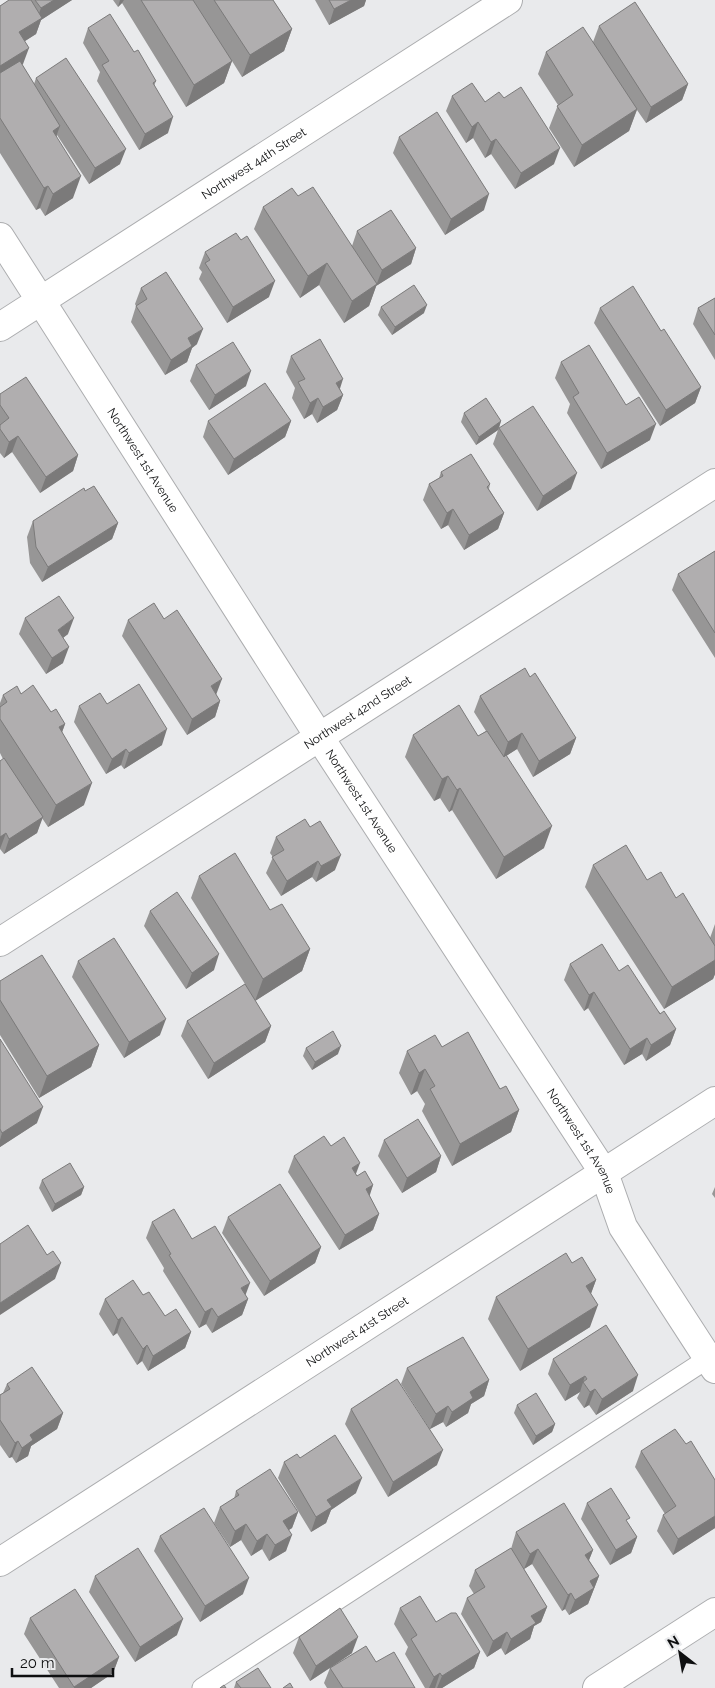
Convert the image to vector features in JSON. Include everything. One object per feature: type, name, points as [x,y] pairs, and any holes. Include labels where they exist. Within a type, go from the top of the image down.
[{"type":"street","name":"Northwest 44th Street","points":[[0,327],[508,0]]},
{"type":"street","name":"Northwest 1st Avenue","points":[[0,237],[320,738],[604,1173],[623,1227],[713,1361]]},
{"type":"street","name":"Northwest 42nd Street","points":[[0,942],[715,483]]},
{"type":"street","name":"Northwest 41st Street","points":[[0,1562],[715,1101]]},
{"type":"street","points":[[597,1688],[715,1612]]},
{"type":"lane","points":[[202,1688],[713,1361]]},
{"type":"building","points":[[9,0],[31,0],[42,18],[19,32],[29,48],[0,66],[0,6]]},
{"type":"building","points":[[35,0],[54,0],[41,8]]},
{"type":"building","points":[[141,0],[193,0],[232,61],[194,85]]},
{"type":"building","points":[[214,0],[273,0],[292,29],[250,55]]},
{"type":"building","points":[[329,0],[351,0],[334,9]]},
{"type":"building","points":[[635,2],[688,84],[651,107],[599,26]]},
{"type":"building","points":[[110,14],[134,52],[138,50],[156,81],[153,83],[173,117],[145,134],[102,65],[109,61],[88,28]]},
{"type":"building","points":[[583,27],[637,109],[582,145],[557,106],[573,95],[546,52]]},
{"type":"building","points":[[66,58],[126,149],[95,168],[36,78]]},
{"type":"building","points":[[20,61],[60,126],[53,131],[81,176],[53,194],[48,186],[44,188],[0,118],[0,73]]},
{"type":"building","points":[[472,83],[485,102],[499,92],[504,98],[521,87],[560,148],[521,173],[496,139],[491,142],[478,122],[472,127],[452,96]]},
{"type":"building","points":[[437,112],[489,194],[451,219],[399,137]]},
{"type":"building","points":[[313,187],[377,284],[352,301],[327,263],[308,276],[263,207],[292,188],[298,196]]},
{"type":"building","points":[[391,210],[416,248],[382,270],[357,231]]},
{"type":"building","points":[[236,233],[241,240],[247,236],[275,281],[233,307],[205,263],[210,260],[205,252]]},
{"type":"building","points":[[166,272],[203,329],[188,338],[192,346],[171,360],[136,306],[147,299],[141,288]]},
{"type":"building","points":[[414,285],[427,305],[395,327],[381,307]]},
{"type":"building","points":[[633,286],[661,331],[664,329],[701,387],[666,410],[600,308]]},
{"type":"building","points":[[715,298],[715,335],[698,308]]},
{"type":"building","points":[[320,339],[343,379],[336,383],[343,395],[323,407],[318,398],[310,403],[298,382],[305,379],[291,356]]},
{"type":"building","points":[[233,342],[251,371],[215,395],[196,365]]},
{"type":"building","points":[[589,345],[626,405],[639,397],[656,424],[607,453],[573,397],[579,393],[561,362]]},
{"type":"building","points":[[26,377],[78,455],[46,477],[18,436],[9,442],[0,429],[0,425],[9,418],[0,405],[0,394]]},
{"type":"building","points":[[265,383],[291,421],[234,459],[208,421]]},
{"type":"building","points":[[486,398],[501,421],[479,437],[464,413]]},
{"type":"building","points":[[533,406],[577,473],[543,496],[499,428]]},
{"type":"building","points":[[471,454],[490,484],[487,487],[504,513],[469,535],[453,509],[447,513],[429,484],[443,476],[441,472]]},
{"type":"building","points":[[94,486],[118,523],[48,567],[36,547],[33,521],[84,488],[85,491]]},
{"type":"building","points":[[715,551],[715,633],[678,574]]},
{"type":"building","points":[[59,596],[74,618],[58,630],[69,647],[52,658],[25,618]]},
{"type":"building","points":[[154,603],[164,619],[177,610],[222,679],[211,686],[220,701],[192,719],[128,620]]},
{"type":"building","points":[[525,668],[530,677],[535,673],[576,738],[539,761],[522,733],[508,742],[480,696]]},
{"type":"building","points":[[139,684],[167,729],[129,753],[126,749],[112,759],[79,706],[100,693],[107,704]]},
{"type":"building","points":[[33,685],[51,712],[56,709],[65,724],[59,727],[92,783],[56,805],[0,719],[0,707],[7,702],[3,695],[17,686],[21,694]]},
{"type":"building","points":[[459,705],[478,736],[487,731],[504,757],[506,755],[552,826],[504,857],[460,788],[457,790],[448,776],[442,779],[413,735]]},
{"type":"building","points":[[4,758],[43,817],[9,839],[6,833],[0,837],[0,761]]},
{"type":"building","points":[[305,819],[310,827],[320,821],[341,855],[321,866],[318,861],[287,881],[272,857],[284,850],[276,837]]},
{"type":"building","points":[[626,845],[647,880],[661,872],[676,898],[683,893],[715,946],[715,960],[672,987],[593,865]]},
{"type":"building","points":[[235,853],[270,910],[282,904],[310,949],[263,979],[199,876]]},
{"type":"building","points":[[177,892],[219,954],[192,973],[150,911]]},
{"type":"building","points":[[114,938],[166,1019],[129,1042],[78,961]]},
{"type":"building","points":[[602,944],[619,971],[628,965],[660,1014],[664,1011],[676,1029],[651,1045],[647,1038],[630,1049],[594,992],[589,995],[570,964]]},
{"type":"building","points":[[42,955],[99,1045],[47,1076],[0,1000],[0,981]]},
{"type":"building","points":[[245,984],[271,1026],[214,1063],[187,1021]]},
{"type":"building","points":[[333,1031],[341,1046],[315,1062],[306,1048]]},
{"type":"building","points":[[468,1032],[500,1089],[506,1086],[519,1110],[460,1144],[430,1089],[435,1086],[425,1069],[419,1073],[407,1051],[435,1035],[442,1047]]},
{"type":"building","points":[[0,1039],[43,1107],[2,1133],[0,1129]]},
{"type":"building","points":[[418,1119],[441,1156],[407,1178],[384,1140]]},
{"type":"building","points":[[324,1136],[331,1146],[344,1137],[360,1163],[352,1168],[357,1176],[365,1171],[373,1185],[366,1189],[379,1214],[345,1235],[294,1156]]},
{"type":"building","points":[[70,1163],[84,1187],[55,1204],[42,1180]]},
{"type":"building","points":[[280,1184],[321,1247],[270,1281],[228,1217]]},
{"type":"building","points":[[174,1209],[192,1239],[215,1226],[250,1283],[241,1288],[248,1299],[218,1317],[212,1308],[205,1312],[169,1255],[171,1254],[152,1222]]},
{"type":"building","points":[[28,1225],[47,1255],[53,1251],[61,1263],[0,1303],[0,1244]]},
{"type":"building","points":[[566,1253],[572,1263],[582,1257],[596,1280],[586,1286],[598,1305],[528,1349],[496,1297]]},
{"type":"building","points":[[133,1280],[143,1295],[149,1292],[165,1316],[176,1309],[191,1332],[153,1356],[147,1345],[143,1349],[122,1317],[118,1320],[105,1299]]},
{"type":"building","points":[[606,1325],[638,1375],[602,1399],[595,1389],[590,1392],[583,1382],[587,1379],[585,1376],[570,1385],[553,1359]]},
{"type":"building","points":[[463,1337],[489,1380],[470,1392],[473,1398],[452,1412],[448,1406],[436,1414],[407,1368]]},
{"type":"building","points":[[32,1367],[63,1413],[30,1435],[33,1440],[22,1448],[18,1441],[15,1443],[0,1420],[0,1395],[10,1389],[7,1384]]},
{"type":"building","points":[[397,1379],[443,1450],[393,1482],[351,1409]]},
{"type":"building","points":[[536,1393],[555,1424],[536,1436],[517,1405]]},
{"type":"building","points":[[675,1429],[686,1444],[691,1441],[715,1480],[715,1516],[678,1539],[663,1515],[676,1506],[641,1451]]},
{"type":"building","points":[[335,1435],[362,1478],[327,1500],[332,1507],[316,1517],[284,1462],[297,1454],[300,1458]]},
{"type":"building","points":[[270,1469],[298,1512],[283,1521],[292,1535],[275,1545],[267,1534],[257,1541],[246,1524],[235,1531],[220,1507],[239,1495],[236,1491]]},
{"type":"building","points":[[611,1488],[630,1518],[626,1520],[637,1537],[616,1550],[587,1503]]},
{"type":"building","points":[[564,1503],[593,1550],[585,1555],[599,1576],[590,1581],[594,1588],[575,1600],[571,1593],[568,1595],[538,1549],[530,1554],[516,1532]]},
{"type":"building","points":[[204,1508],[249,1578],[205,1606],[160,1536]]},
{"type":"building","points":[[138,1548],[183,1619],[140,1647],[95,1576]]},
{"type":"building","points":[[511,1548],[547,1607],[531,1616],[536,1623],[511,1639],[507,1632],[493,1641],[467,1598],[485,1587],[475,1570]]},
{"type":"building","points":[[75,1589],[119,1657],[74,1687],[30,1618]]},
{"type":"building","points":[[420,1596],[436,1622],[451,1613],[456,1613],[480,1652],[442,1676],[440,1673],[434,1677],[411,1639],[417,1635],[400,1608]]},
{"type":"building","points":[[340,1608],[358,1637],[316,1666],[299,1637]]},
{"type":"building","points":[[366,1646],[376,1662],[394,1652],[415,1688],[343,1688],[330,1668]]},
{"type":"building","points":[[258,1668],[271,1688],[241,1688],[236,1682]]},
{"type":"building","points":[[290,1683],[293,1688],[283,1688]]}]
